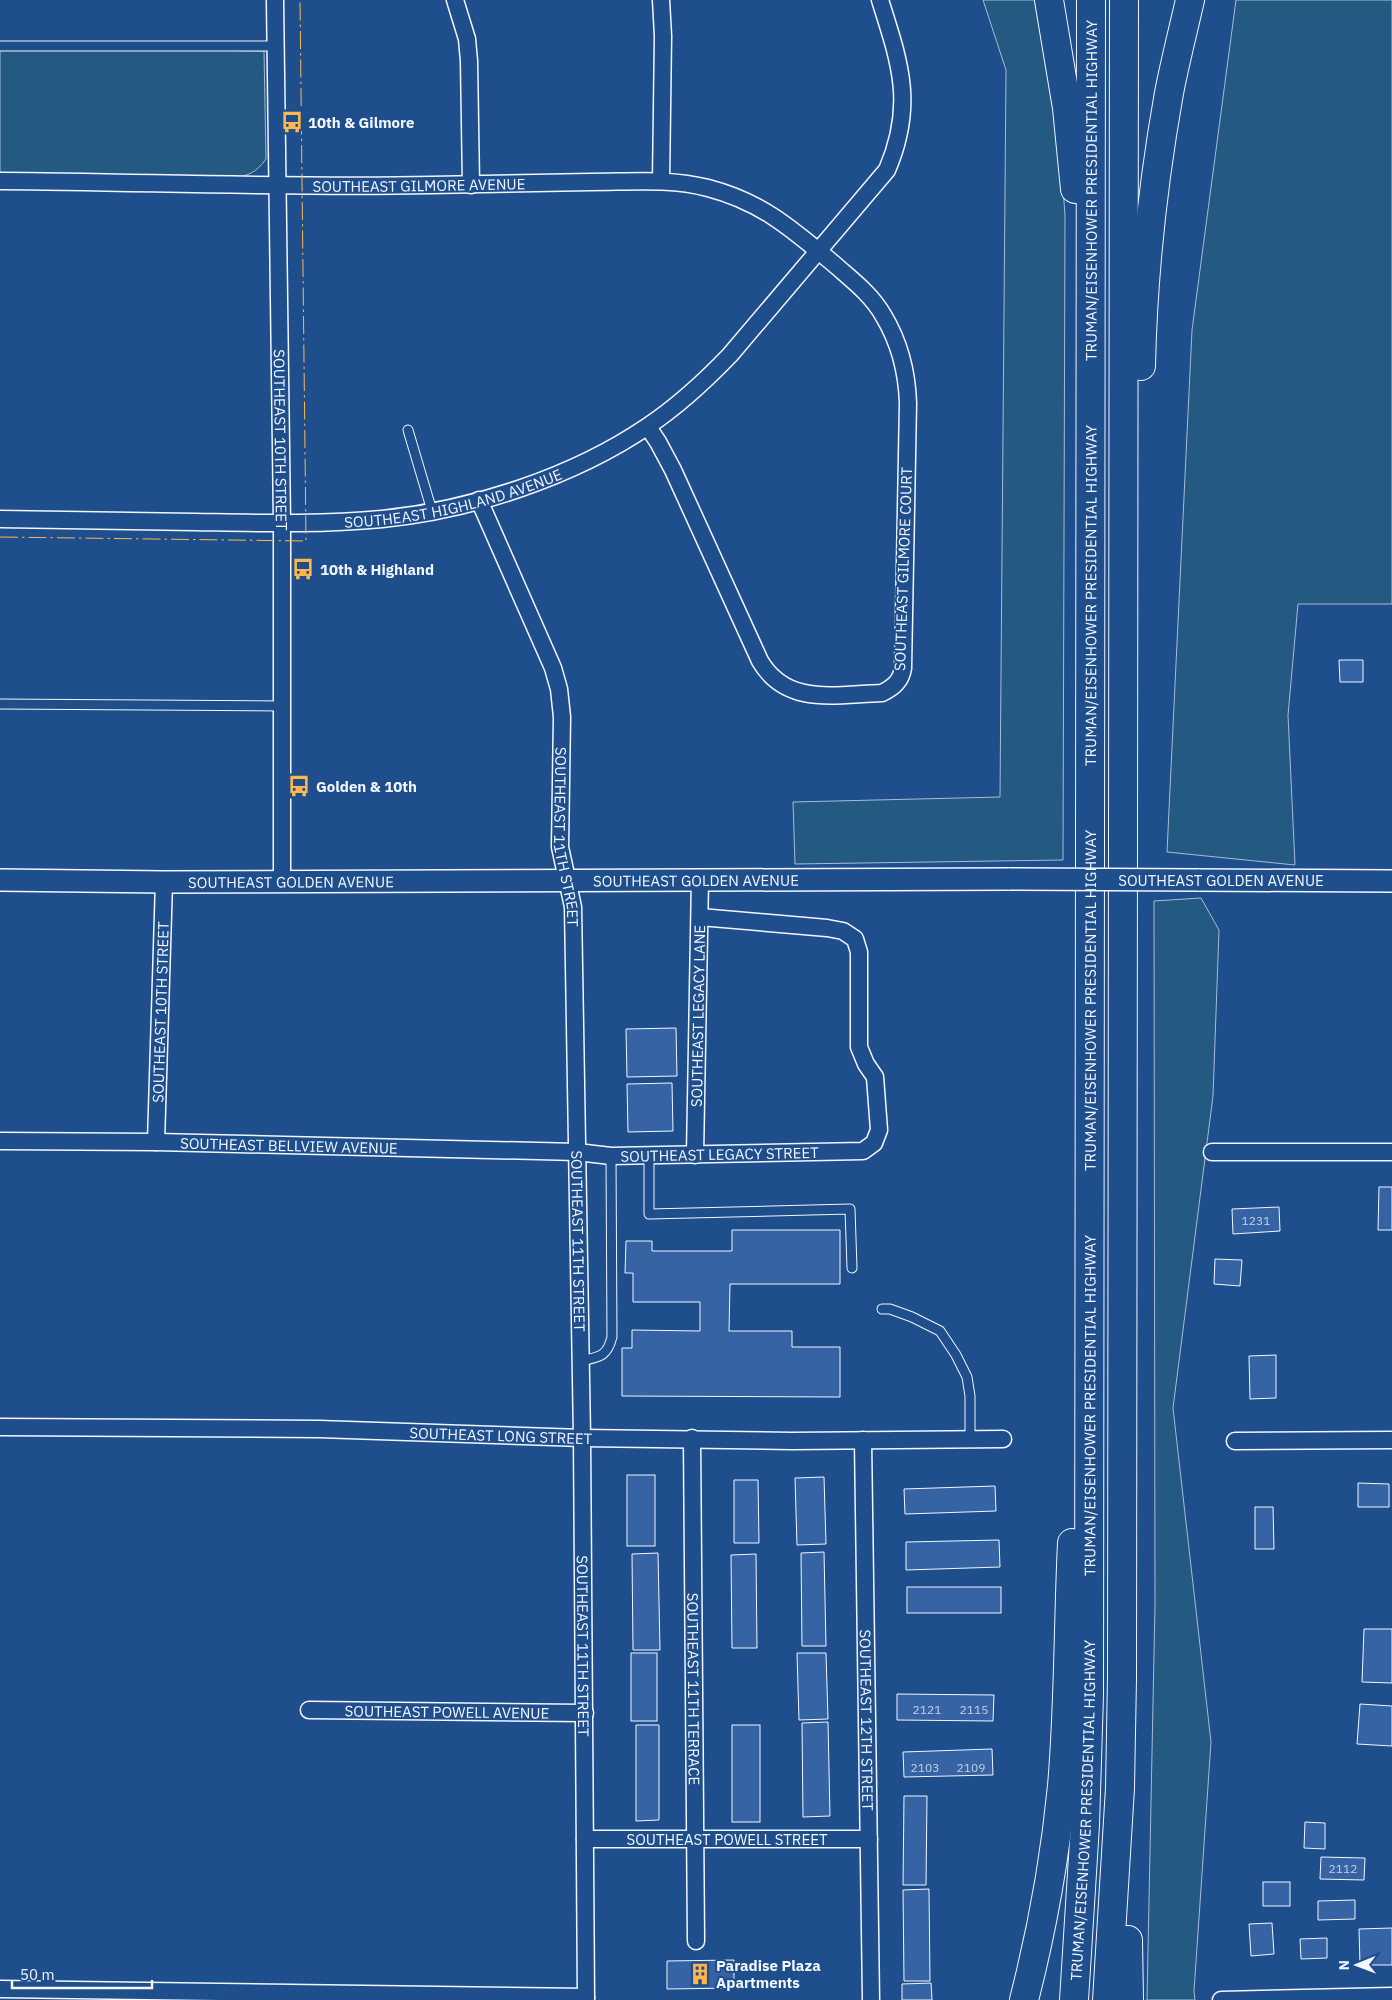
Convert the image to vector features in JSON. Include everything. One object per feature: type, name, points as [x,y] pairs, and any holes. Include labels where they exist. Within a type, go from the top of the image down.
[{"type":"highway","points":[[1048,0],[1072,147],[1077,258],[1091,387]]},
{"type":"highway","name":"TRUMAN/EISENHOWER PRESIDENTIAL HIGHWAY","points":[[1074,2000],[1085,1825],[1089,1705],[1091,0]]},
{"type":"highway","points":[[1107,2000],[1120,1788],[1122,1678],[1124,0]]},
{"type":"highway","points":[[1123,597],[1140,441],[1142,351],[1149,235],[1169,91],[1190,0]]},
{"type":"highway","points":[[1024,2000],[1037,1950],[1049,1885],[1062,1787],[1067,1712],[1069,1608],[1075,1490],[1090,1362]]},
{"type":"highway","points":[[1120,1788],[1128,1918],[1129,2000]]},
{"type":"street","name":"SOUTHEAST 10TH STREET","points":[[275,0],[282,523],[282,881]]},
{"type":"street","points":[[455,0],[467,39],[469,61],[471,185]]},
{"type":"street","points":[[661,0],[663,36],[661,181]]},
{"type":"street","name":"SOUTHEAST HIGHLAND AVENUE","points":[[0,518],[282,523],[383,518],[432,511],[479,500],[558,474],[593,458],[648,426],[702,383],[730,355],[882,177],[894,153],[901,124],[902,81],[898,60],[880,0]]},
{"type":"street","name":"SOUTHEAST GILMORE AVENUE","points":[[0,181],[276,186],[471,185],[661,181],[708,188],[741,199],[768,212],[797,232],[819,252]]},
{"type":"street","name":"SOUTHEAST GILMORE COURT","points":[[648,426],[672,470],[760,661],[771,676],[789,689],[809,695],[882,692],[892,688],[898,682],[902,668],[908,403],[905,373],[895,338],[883,314],[865,291],[819,252]]},
{"type":"street","name":"SOUTHEAST 11TH STREET","points":[[479,500],[553,668],[559,689],[562,716],[560,847],[573,907],[582,1438],[586,1999]]},
{"type":"street","name":"SOUTHEAST GOLDEN AVENUE","points":[[0,880],[164,882],[568,879],[1392,881]]},
{"type":"street","name":"SOUTHEAST LEGACY LANE","points":[[695,1155],[700,879]]},
{"type":"street","name":"SOUTHEAST 10TH STREET","points":[[156,1142],[164,882]]},
{"type":"street","name":"SOUTHEAST LEGACY STREET","points":[[577,1152],[611,1156],[649,1156],[864,1151],[874,1143],[879,1130],[875,1076],[866,1064],[859,1046],[859,952],[855,939],[843,931],[827,928],[700,917]]},
{"type":"street","name":"SOUTHEAST BELLVIEW AVENUE","points":[[0,1141],[156,1142],[577,1152]]},
{"type":"street","points":[[1212,1152],[1392,1152]]},
{"type":"street","name":"SOUTHEAST LONG STREET","points":[[0,1427],[319,1429],[582,1438],[692,1438],[792,1441],[1002,1439]]},
{"type":"street","name":"SOUTHEAST 11TH TERRACE","points":[[692,1438],[696,1941]]},
{"type":"street","name":"SOUTHEAST 12TH STREET","points":[[863,1440],[871,2000]]},
{"type":"street","points":[[1235,1440],[1392,1440]]},
{"type":"street","name":"SOUTHEAST POWELL AVENUE","points":[[309,1710],[585,1713]]},
{"type":"street","name":"SOUTHEAST POWELL STREET","points":[[585,1839],[869,1839]]},
{"type":"street","points":[[0,1989],[170,1996],[586,1999]]},
{"type":"street","points":[[1221,2000],[1392,1996]]},
{"type":"lane","points":[[0,46],[276,46]]},
{"type":"lane","points":[[408,430],[432,511]]},
{"type":"lane","points":[[0,704],[282,706]]},
{"type":"lane","points":[[581,1361],[602,1356],[610,1347],[612,1337],[611,1156]]},
{"type":"lane","points":[[649,1156],[649,1214],[850,1209],[852,1268]]},
{"type":"lane","points":[[882,1309],[890,1309],[912,1317],[940,1332],[956,1355],[967,1377],[970,1396],[970,1440]]},
{"type":"shaded area","points":[[983,0],[1037,0],[1058,120],[1065,215],[1063,860],[795,864],[793,802],[1000,797],[1006,70]]},
{"type":"shaded area","points":[[1236,0],[1392,0],[1392,604],[1298,604],[1288,715],[1295,865],[1167,852],[1192,330]]},
{"type":"shaded area","points":[[0,47],[264,51],[266,159],[252,173],[233,178],[0,175]]},
{"type":"shaded area","points":[[1201,898],[1219,930],[1213,1096],[1173,1408],[1211,1742],[1194,1991],[1195,2000],[1147,2000],[1155,1605],[1154,901]]},
{"type":"building","points":[[1339,660],[1363,660],[1363,682],[1340,682]]},
{"type":"building","points":[[676,1028],[677,1076],[627,1077],[626,1029]]},
{"type":"building","points":[[672,1083],[673,1131],[628,1132],[627,1084]]},
{"type":"building","points":[[1379,1187],[1392,1187],[1392,1230],[1378,1230]]},
{"type":"building","points":[[1279,1207],[1280,1231],[1233,1234],[1232,1209]]},
{"type":"building","points":[[732,1230],[840,1230],[840,1284],[730,1284],[729,1331],[792,1331],[792,1347],[840,1347],[840,1397],[622,1396],[622,1348],[632,1348],[632,1330],[700,1331],[700,1302],[633,1302],[633,1273],[625,1273],[626,1241],[652,1241],[652,1251],[732,1251]]},
{"type":"building","points":[[1215,1259],[1242,1260],[1240,1286],[1214,1284]]},
{"type":"building","points":[[1276,1355],[1276,1398],[1250,1399],[1249,1356]]},
{"type":"building","points":[[627,1475],[655,1475],[655,1546],[627,1546]]},
{"type":"building","points":[[824,1477],[826,1544],[797,1545],[795,1478]]},
{"type":"building","points":[[734,1480],[758,1480],[759,1543],[734,1543]]},
{"type":"building","points":[[1358,1483],[1389,1484],[1389,1507],[1358,1507]]},
{"type":"building","points":[[995,1486],[996,1511],[905,1514],[904,1489]]},
{"type":"building","points":[[1255,1507],[1273,1507],[1274,1549],[1255,1549]]},
{"type":"building","points":[[999,1540],[1000,1567],[906,1570],[906,1542]]},
{"type":"building","points":[[824,1552],[826,1646],[802,1646],[801,1553]]},
{"type":"building","points":[[658,1553],[660,1650],[633,1650],[632,1554]]},
{"type":"building","points":[[756,1554],[757,1648],[732,1648],[731,1555]]},
{"type":"building","points":[[907,1587],[1001,1587],[1001,1613],[907,1613]]},
{"type":"building","points":[[1364,1629],[1392,1629],[1392,1683],[1362,1682]]},
{"type":"building","points":[[631,1653],[657,1653],[657,1721],[631,1721]]},
{"type":"building","points":[[797,1653],[826,1653],[828,1719],[799,1720]]},
{"type":"building","points":[[897,1694],[994,1695],[993,1721],[897,1720]]},
{"type":"building","points":[[1360,1704],[1392,1706],[1392,1746],[1357,1744]]},
{"type":"building","points":[[828,1722],[830,1816],[803,1817],[802,1723]]},
{"type":"building","points":[[636,1725],[659,1725],[659,1820],[636,1821]]},
{"type":"building","points":[[732,1725],[760,1725],[760,1822],[732,1822]]},
{"type":"building","points":[[992,1749],[993,1775],[904,1777],[903,1752]]},
{"type":"building","points":[[904,1796],[927,1796],[926,1885],[903,1885]]},
{"type":"building","points":[[1305,1822],[1325,1823],[1325,1849],[1304,1848]]},
{"type":"building","points":[[1321,1857],[1365,1858],[1364,1880],[1320,1879]]},
{"type":"building","points":[[1263,1882],[1290,1882],[1290,1906],[1263,1906]]},
{"type":"building","points":[[929,1889],[930,1981],[904,1981],[903,1890]]},
{"type":"building","points":[[1355,1900],[1355,1919],[1318,1920],[1318,1901]]},
{"type":"building","points":[[1272,1923],[1274,1954],[1251,1956],[1249,1924]]},
{"type":"building","points":[[1392,1928],[1392,1965],[1360,1965],[1359,1929]]},
{"type":"building","points":[[1327,1938],[1327,1958],[1301,1959],[1300,1939]]},
{"type":"building","name":"Paradise Plaza Apartments","points":[[734,1960],[734,1988],[667,1989],[667,1961]]},
{"type":"building","points":[[931,1983],[932,2000],[902,2000],[902,1984]]},
{"type":"power","points":[[0,537],[306,541],[300,0]]},
{"type":"place","name":"10th & Gilmore","points":[[292,122]]},
{"type":"place","name":"10th & Highland","points":[[303,569]]},
{"type":"place","name":"Golden & 10th","points":[[299,786]]},
{"type":"place","name":"Paradise Plaza Apartments","points":[[700,1974]]}]
